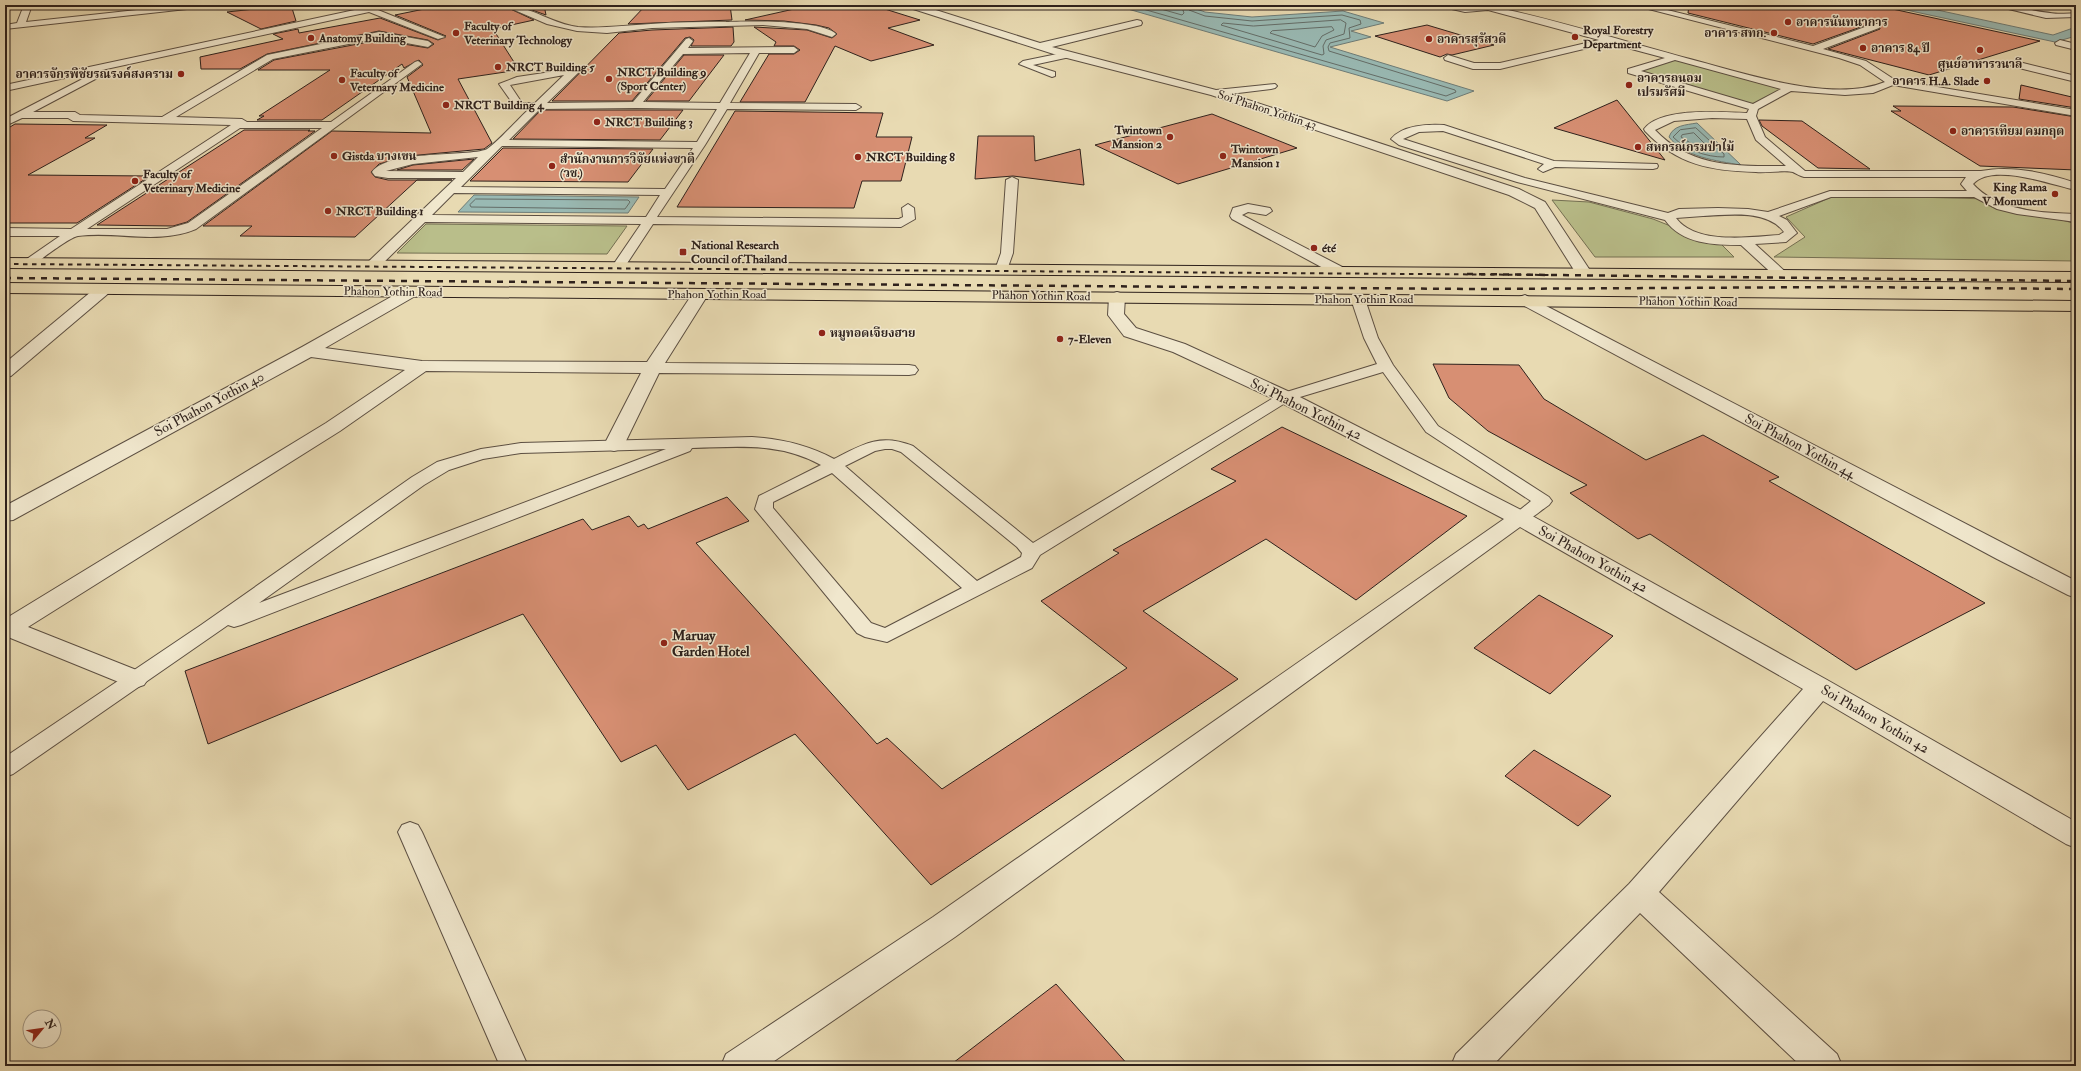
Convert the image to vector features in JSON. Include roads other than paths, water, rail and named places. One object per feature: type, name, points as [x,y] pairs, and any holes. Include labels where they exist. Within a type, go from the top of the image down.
[{"type":"main road","name":"Phahon Yothin Road","points":[[5,263],[1585,275],[2076,277]]},
{"type":"main road","points":[[1289,272],[1300,298]]},
{"type":"main road","name":"Phahon Yothin Road","points":[[5,288],[1300,298],[2076,306]]},
{"type":"street","name":"Soi Phahon Yothin 43","points":[[910,5],[1067,54],[1215,93],[1530,199],[1540,205],[1585,275]]},
{"type":"street","points":[[1040,46],[1138,23]]},
{"type":"street","points":[[2060,43],[2076,47]]},
{"type":"street","points":[[2015,64],[2076,78]]},
{"type":"street","points":[[1215,93],[1271,86]]},
{"type":"street","points":[[5,372],[104,288]]},
{"type":"street","name":"Soi Phahon Yothin 40","points":[[5,515],[308,351],[411,292]]},
{"type":"street","points":[[614,445],[652,369],[701,293]]},
{"type":"street","name":"Soi Phahon Yothin 42","points":[[1116,297],[1116,315],[1130,332],[1179,348],[1285,397],[1519,518],[1820,687],[2076,836]]},
{"type":"street","name":"Soi Phahon Yothin 44","points":[[1525,300],[2004,554],[2076,590]]},
{"type":"street","points":[[308,351],[364,360],[422,366],[909,370]]},
{"type":"street","points":[[6,629],[332,427],[422,366]]},
{"type":"street","points":[[738,1066],[944,927],[1519,518]]},
{"type":"street","points":[[6,629],[135,679]]},
{"type":"street","points":[[1468,1066],[1640,893],[1820,687]]},
{"type":"street","points":[[1640,893],[1825,1066]]},
{"type":"lane","points":[[5,14],[9,6],[19,5]]},
{"type":"lane","points":[[20,26],[28,5]]},
{"type":"lane","points":[[5,27],[205,5]]},
{"type":"lane","points":[[5,88],[225,39],[389,5]]},
{"type":"lane","points":[[507,5],[550,22],[577,29],[608,30],[652,26],[763,23],[808,27],[832,34]]},
{"type":"lane","points":[[1438,5],[1465,10],[1483,6],[1789,88],[1845,92],[1873,90],[1892,82]]},
{"type":"lane","points":[[1637,5],[1814,49],[1863,64],[1892,82],[2076,113]]},
{"type":"lane","points":[[1926,7],[1935,5]]},
{"type":"lane","points":[[1996,5],[2053,17],[2064,18],[2076,15]]},
{"type":"lane","points":[[369,9],[441,38]]},
{"type":"lane","points":[[1814,49],[1876,26]]},
{"type":"lane","points":[[165,120],[270,57],[379,35],[428,44]]},
{"type":"lane","points":[[636,105],[691,38]]},
{"type":"lane","points":[[1448,58],[1473,66],[1500,66],[1609,41]]},
{"type":"lane","points":[[682,50],[794,50]]},
{"type":"lane","points":[[617,268],[700,145],[756,51]]},
{"type":"lane","points":[[1052,74],[1023,64],[1067,54]]},
{"type":"lane","points":[[1673,58],[1631,71],[1753,112]]},
{"type":"lane","points":[[5,123],[121,63]]},
{"type":"lane","points":[[5,232],[180,232],[192,226],[418,64]]},
{"type":"lane","points":[[372,266],[420,218],[501,143],[538,106],[578,67],[504,84],[519,106],[538,106],[636,105],[856,106]]},
{"type":"lane","points":[[1789,88],[1753,112],[1674,118],[1659,122],[1650,129],[1658,140],[1680,155],[1704,163],[1737,169],[1801,172],[2069,174]]},
{"type":"lane","points":[[1753,112],[1760,138],[1830,194]]},
{"type":"lane","points":[[20,115],[75,115],[73,118],[237,121],[242,122],[240,125]]},
{"type":"lane","points":[[27,263],[240,125],[334,125]]},
{"type":"lane","points":[[1653,166],[1553,164],[1444,128],[1431,126],[1422,128],[1396,139],[1403,143],[1521,180],[1668,217],[1679,214],[1696,213],[1751,213],[1768,216],[1782,223],[1791,233],[1782,239],[1713,241],[1690,235],[1672,224],[1668,217]]},
{"type":"lane","points":[[501,143],[700,145]]},
{"type":"lane","points":[[466,175],[388,175],[379,174],[378,172],[390,165],[412,161],[490,153]]},
{"type":"lane","points":[[1521,180],[1553,164]]},
{"type":"lane","points":[[1976,194],[1967,184],[1968,180],[1980,174]]},
{"type":"lane","points":[[2020,174],[2053,180],[2076,187]]},
{"type":"lane","points":[[1002,270],[1007,253],[1012,180]]},
{"type":"lane","points":[[451,190],[667,192]]},
{"type":"lane","points":[[1768,216],[1830,194],[1976,194],[2013,209],[2045,216],[2076,218]]},
{"type":"lane","points":[[1266,211],[1253,207],[1243,208],[1237,211],[1236,216],[1343,273]]},
{"type":"lane","points":[[420,218],[901,223],[909,219],[908,208]]},
{"type":"lane","points":[[1744,241],[1783,276]]},
{"type":"lane","points":[[1358,299],[1371,338],[1386,366],[1432,429],[1543,501],[1519,518]]},
{"type":"lane","points":[[1031,552],[1023,543],[907,449],[900,446],[885,444],[869,448],[765,500],[764,509],[864,628],[872,632],[887,635],[1025,564],[1030,558],[1031,552],[1285,397],[1386,366]]},
{"type":"lane","points":[[5,768],[208,630],[418,481],[443,466],[481,454],[521,448],[752,442],[780,444],[810,453],[833,465],[976,590]]},
{"type":"lane","points":[[208,630],[696,443]]},
{"type":"lane","points":[[410,832],[514,1066]]},
{"type":"water","points":[[1114,5],[1185,5],[1205,12],[1252,17],[1343,11],[1384,23],[1351,31],[1371,37],[1330,47],[1474,91],[1447,101]]},
{"type":"water","points":[[1883,5],[1914,5],[2053,35],[2076,27],[2076,36],[2055,42]]},
{"type":"water","points":[[1697,123],[1741,165],[1712,160],[1692,154],[1675,144],[1669,137],[1677,128],[1684,125]]},
{"type":"water","points":[[474,195],[639,197],[628,213],[458,212]]},
{"type":"railway","points":[[5,264],[1552,275]]},
{"type":"railway","points":[[1467,274],[1552,275]]},
{"type":"railway","points":[[1552,275],[2076,281]]},
{"type":"railway","points":[[5,278],[1476,289],[1848,287],[2076,289]]},
{"type":"place","name":"อาคารนันทนาการ","points":[[1788,22]]},
{"type":"place","name":"Faculty of Veterinary Technology","points":[[456,33]]},
{"type":"place","name":"อาคาร สทก.","points":[[1774,33]]},
{"type":"place","name":"Royal Forestry Department","points":[[1575,37]]},
{"type":"place","name":"Anatomy Building","points":[[311,38]]},
{"type":"place","name":"อาคารสุรัสวดี","points":[[1429,39]]},
{"type":"place","name":"อาคาร 84 ปี","points":[[1863,48]]},
{"type":"place","name":"ศูนย์อาหารวนาลี","points":[[1980,50]]},
{"type":"place","name":"NRCT Building 5","points":[[498,67]]},
{"type":"place","name":"อาคารจักรพิชัยรณรงค์สงคราม","points":[[181,74]]},
{"type":"place","name":"NRCT Building 9 (Sport Center)","points":[[609,79]]},
{"type":"place","name":"Faculty of Veternary Medicine","points":[[342,80]]},
{"type":"place","name":"อาคาร H.A. Slade","points":[[1987,81]]},
{"type":"place","name":"อาคารถนอม เปรมรัศมี","points":[[1629,85]]},
{"type":"place","name":"NRCT Building 4","points":[[446,105]]},
{"type":"place","name":"NRCT Building 3","points":[[597,122]]},
{"type":"place","name":"อาคารเทียม คมกฤต","points":[[1953,131]]},
{"type":"place","name":"Twintown Mansion 2","points":[[1170,137]]},
{"type":"place","name":"สหกรณ์กรมป่าไม้","points":[[1638,147]]},
{"type":"place","name":"Gistda บางเขน","points":[[334,156]]},
{"type":"place","name":"Twintown Mansion 1","points":[[1223,156]]},
{"type":"place","name":"NRCT Building 8","points":[[858,157]]},
{"type":"place","name":"สำนักงานการวิจัยแห่งชาติ (วช.)","points":[[552,166]]},
{"type":"place","name":"Faculty of Veterinary Medicine","points":[[135,181]]},
{"type":"place","name":"King Rama V Monument","points":[[2055,194]]},
{"type":"place","name":"NRCT Building 1","points":[[328,211]]},
{"type":"place","name":"été","points":[[1314,248]]},
{"type":"place","name":"National Research Council of Thailand","points":[[683,252]]},
{"type":"place","name":"หมูทอดเจียงฮาย","points":[[822,333]]},
{"type":"place","name":"7-Eleven","points":[[1060,339]]},
{"type":"place","name":"Maruay Garden Hotel","points":[[664,643]]}]
